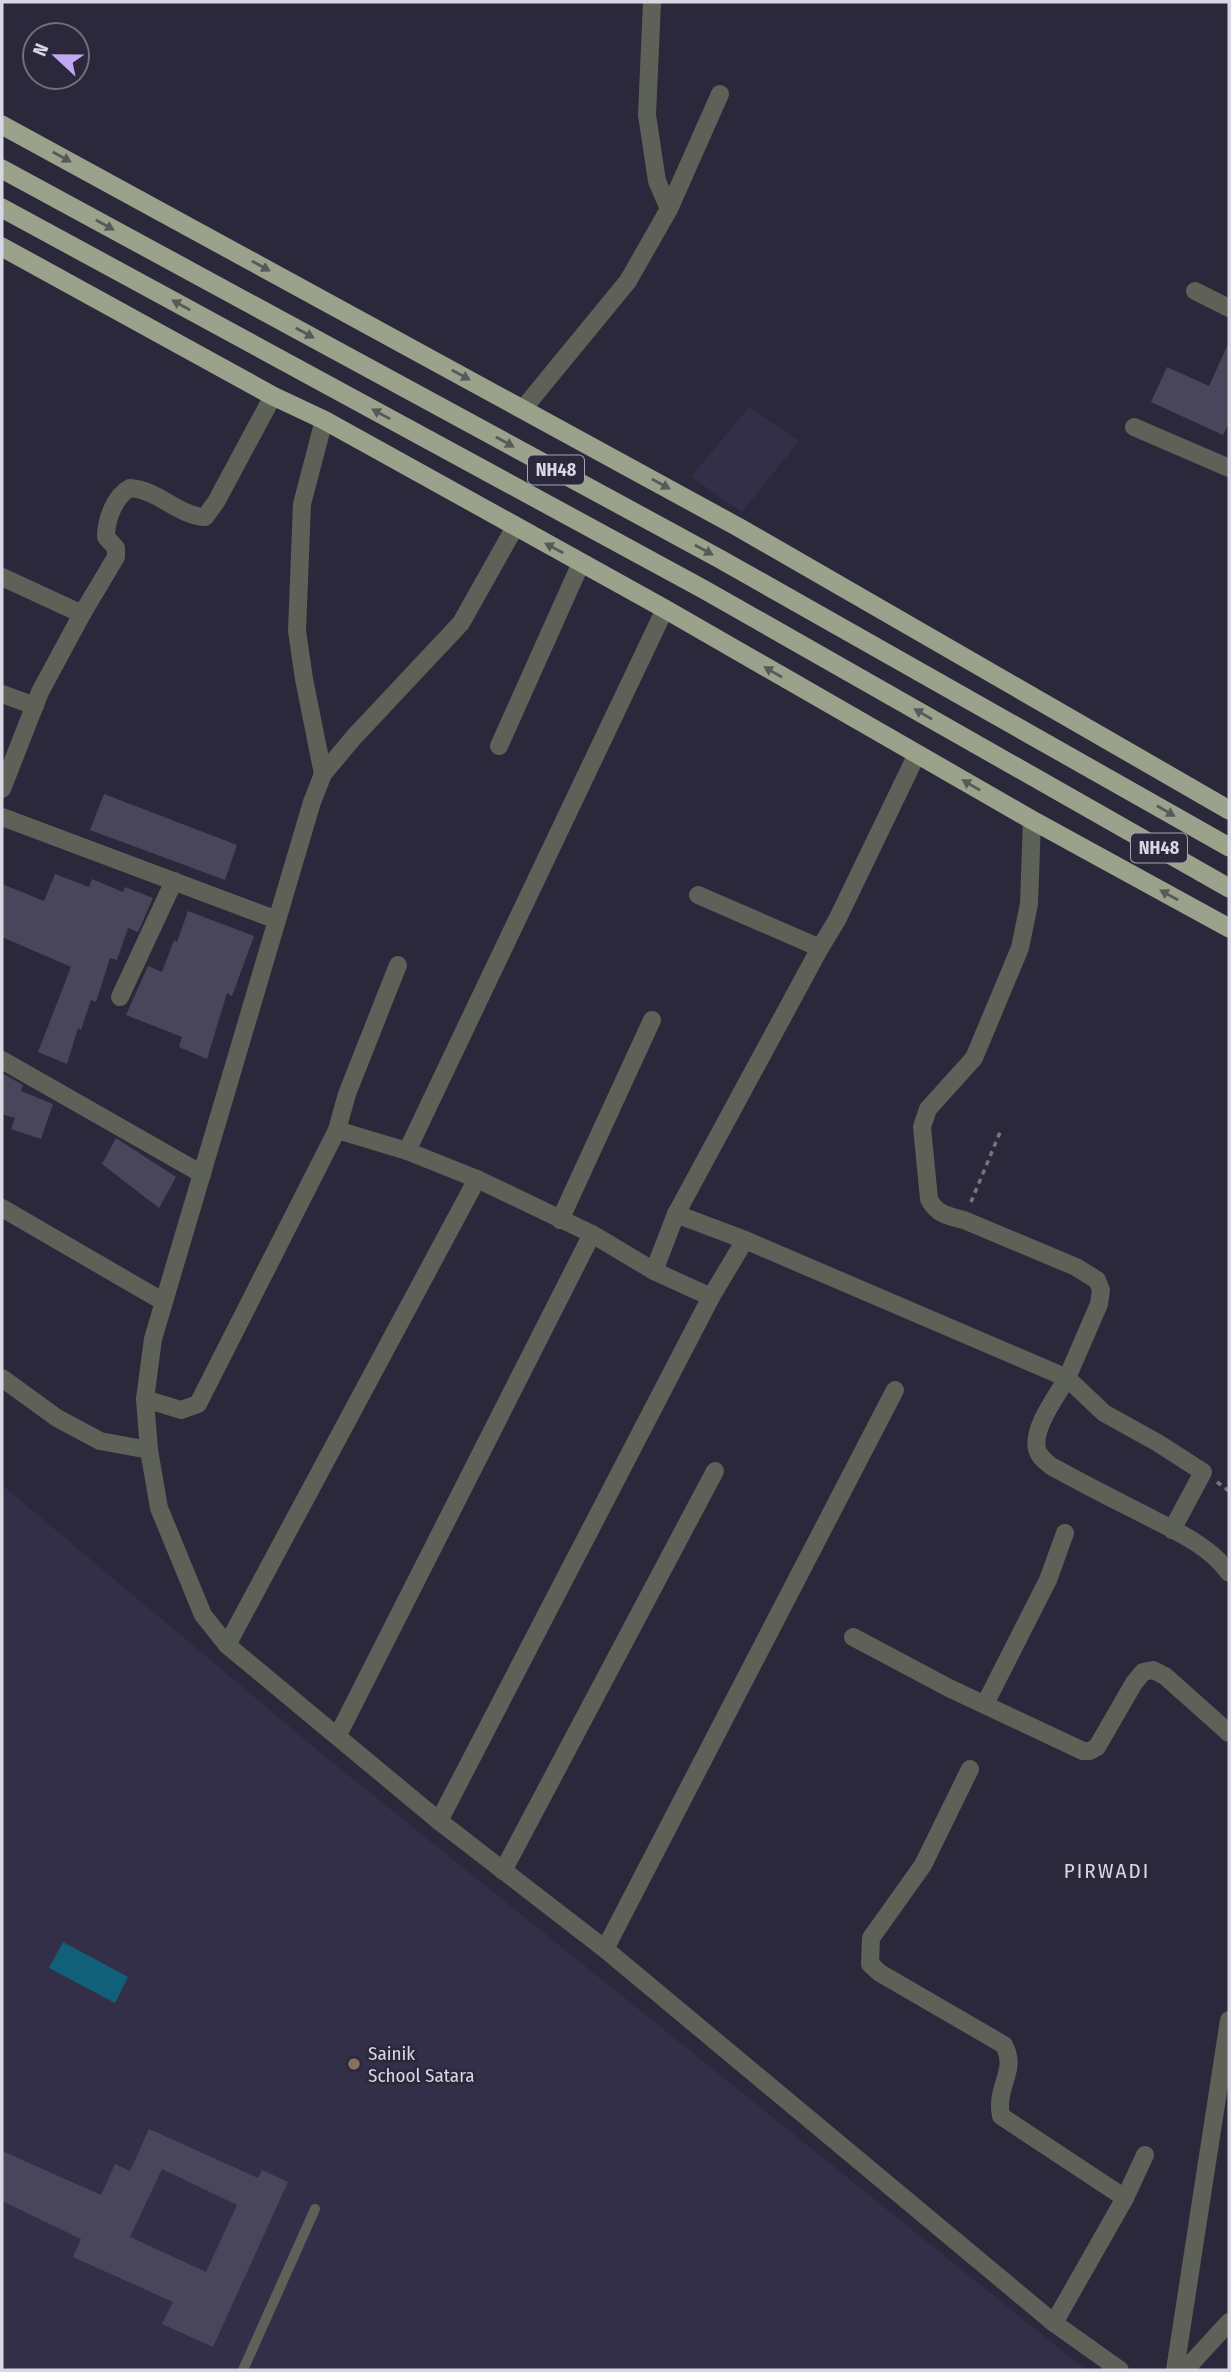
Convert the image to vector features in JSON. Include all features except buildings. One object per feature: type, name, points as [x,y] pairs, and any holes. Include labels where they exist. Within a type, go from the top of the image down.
[{"type":"highway","points":[[2,124],[750,533],[1229,810]]},
{"type":"highway","name":"NH48","points":[[2,169],[720,559],[1229,847]]},
{"type":"highway","name":"NH48","points":[[2,208],[703,589],[1229,888]]},
{"type":"highway","points":[[2,247],[273,396],[324,420],[665,609],[1032,820],[1229,928]]},
{"type":"street","points":[[652,2],[647,115],[657,181],[669,209]]},
{"type":"street","points":[[523,409],[628,281],[669,209],[720,94]]},
{"type":"street","points":[[1195,291],[1229,309]]},
{"type":"street","points":[[2,789],[35,706],[82,614],[116,557],[116,548],[106,537],[106,526],[118,497],[130,488],[142,489],[191,516],[205,517],[216,502],[273,396]]},
{"type":"street","points":[[323,774],[297,631],[302,504],[324,420]]},
{"type":"street","points":[[1134,427],[1229,468]]},
{"type":"street","points":[[515,527],[461,624],[354,737],[323,774],[312,802],[153,1339],[145,1399],[149,1450],[159,1508],[203,1615],[227,1645],[439,1821],[605,1949],[1054,2323],[1120,2370]]},
{"type":"street","points":[[499,746],[582,563]]},
{"type":"street","points":[[2,577],[82,614]]},
{"type":"street","points":[[407,1151],[665,609]]},
{"type":"street","points":[[2,694],[35,706]]},
{"type":"street","points":[[654,1271],[676,1214],[837,920],[917,754]]},
{"type":"street","points":[[2,817],[277,920]]},
{"type":"street","points":[[1032,820],[1029,904],[1020,948],[974,1058],[928,1109],[922,1127],[929,1199],[933,1209],[945,1215],[964,1220],[1076,1267],[1097,1280],[1101,1290],[1099,1304],[1068,1378],[1038,1430],[1037,1447],[1041,1457],[1051,1466],[1205,1549],[1224,1565],[1229,1573]]},
{"type":"street","points":[[120,997],[174,881]]},
{"type":"street","points":[[698,895],[820,947]]},
{"type":"street","points":[[145,1399],[181,1410],[198,1404],[337,1130],[347,1094],[398,965]]},
{"type":"street","points":[[560,1220],[653,1020]]},
{"type":"street","points":[[2,1060],[202,1174]]},
{"type":"street","points":[[337,1130],[407,1151],[477,1179],[592,1234],[654,1271],[711,1297]]},
{"type":"street","points":[[227,1645],[477,1179]]},
{"type":"street","points":[[2,1208],[164,1302]]},
{"type":"street","points":[[676,1214],[745,1240],[1068,1378],[1104,1413],[1203,1472],[1172,1530]]},
{"type":"street","points":[[338,1735],[592,1234]]},
{"type":"street","points":[[439,1821],[711,1297],[745,1240]]},
{"type":"street","points":[[2,1378],[57,1418],[100,1441],[149,1450]]},
{"type":"street","points":[[605,1949],[895,1390]]},
{"type":"street","points":[[503,1871],[715,1471]]},
{"type":"street","points":[[985,1704],[1048,1580],[1065,1533]]},
{"type":"street","points":[[853,1637],[949,1688],[1083,1751],[1097,1747],[1143,1672],[1153,1670],[1165,1676],[1229,1733]]},
{"type":"street","points":[[970,1769],[923,1865],[871,1938],[870,1964],[880,1973],[1004,2045],[1009,2055],[1009,2064],[998,2101],[1001,2116],[1125,2198]]},
{"type":"street","points":[[1175,2370],[1229,2020]]},
{"type":"street","points":[[1054,2323],[1125,2198],[1145,2155]]},
{"type":"street","points":[[1185,2370],[1229,2322]]},
{"type":"lane","points":[[243,2370],[315,2209]]},
{"type":"path","points":[[964,1220],[1001,1130]]},
{"type":"shaded area","points":[[749,407],[799,441],[742,512],[691,477]]},
{"type":"shaded area","name":"Sainik School Satara","points":[[2,1485],[327,1758],[1086,2370],[2,2370]]},
{"type":"water","points":[[63,1942],[128,1977],[115,2003],[49,1968]]},
{"type":"place","name":"Sainik School Satara","points":[[354,2064]]},
{"type":"district","name":"PIRWADI","points":[[1107,1871]]}]
